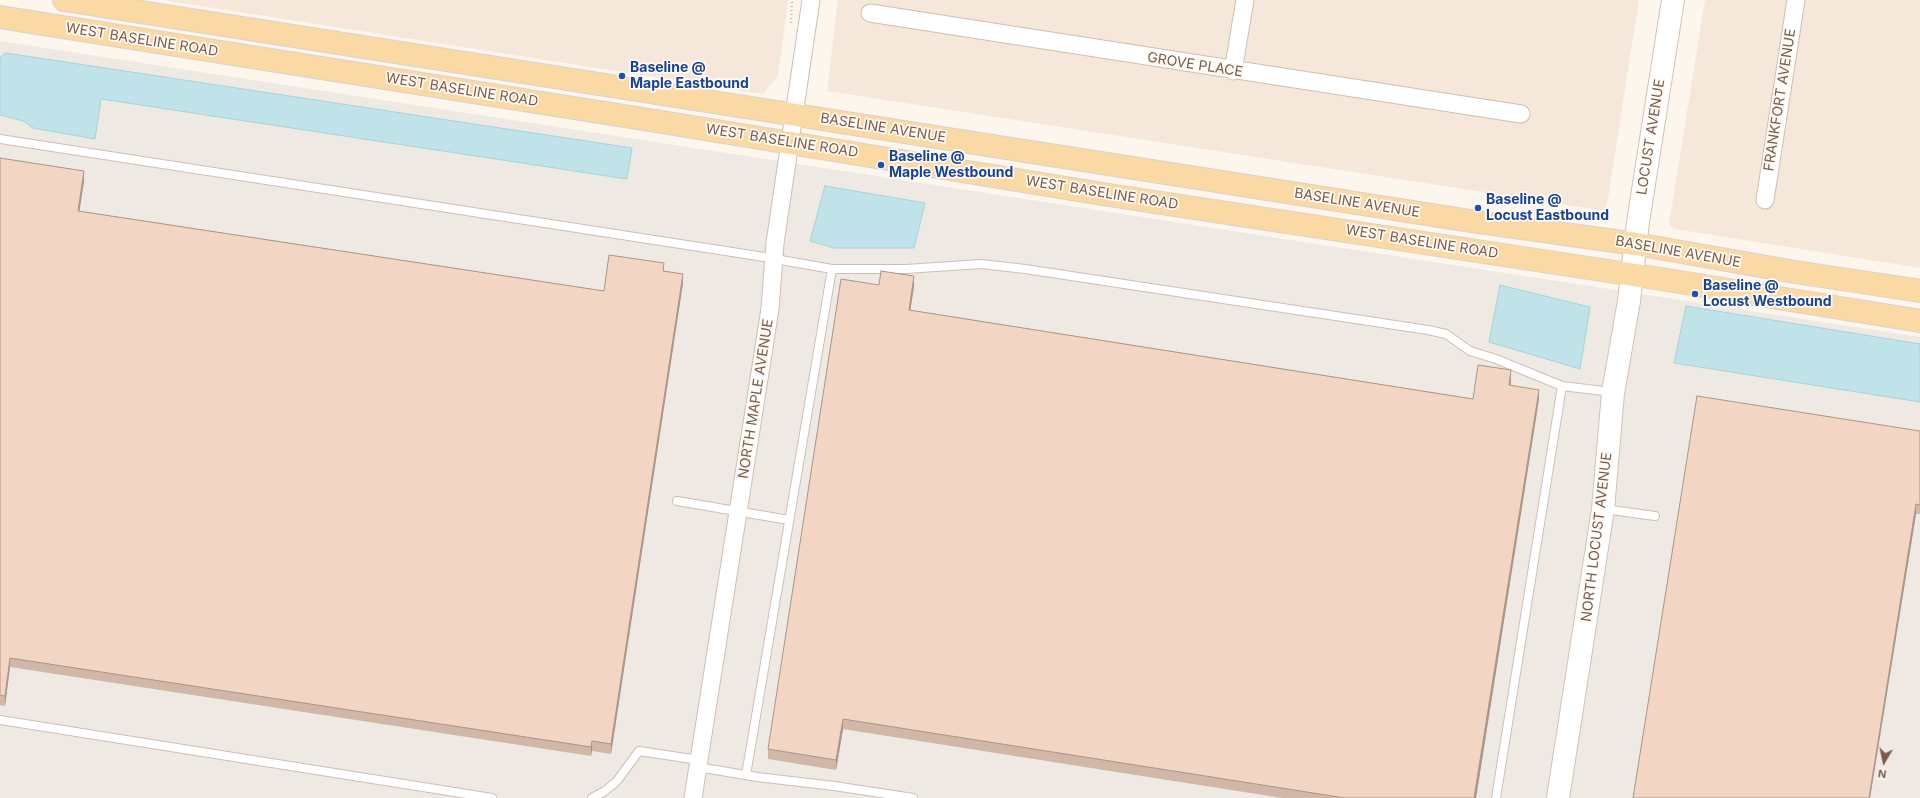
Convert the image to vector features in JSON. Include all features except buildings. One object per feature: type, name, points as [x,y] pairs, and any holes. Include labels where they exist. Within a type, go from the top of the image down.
[{"type":"main road","name":"WEST BASELINE ROAD","points":[[64,0],[795,114]]},
{"type":"main road","name":"WEST BASELINE ROAD","points":[[0,18],[791,143],[1115,196],[1632,275],[1920,321]]},
{"type":"main road","name":"BASELINE AVENUE","points":[[795,114],[1456,218],[1636,244],[1795,272],[1920,291]]},
{"type":"street","name":"NORTH MAPLE AVENUE","points":[[693,798],[770,309],[773,259],[811,0]]},
{"type":"street","points":[[1233,71],[1245,0]]},
{"type":"street","name":"LOCUST AVENUE","points":[[1632,275],[1638,222],[1673,0]]},
{"type":"street","name":"FRANKFORT AVENUE","points":[[1765,200],[1796,0]]},
{"type":"street","name":"GROVE PLACE","points":[[870,13],[1233,71],[1521,114]]},
{"type":"street","name":"NORTH LOCUST AVENUE","points":[[1558,798],[1603,509],[1613,393],[1632,275]]},
{"type":"lane","points":[[0,139],[832,269],[906,269],[981,264],[1025,269],[1428,330],[1446,334],[1470,351],[1496,359],[1562,386],[1613,393]]},
{"type":"lane","points":[[746,775],[832,269]]},
{"type":"lane","points":[[1496,798],[1562,386]]},
{"type":"lane","points":[[677,501],[789,520]]},
{"type":"lane","points":[[1603,509],[1655,516]]},
{"type":"lane","points":[[0,720],[492,798]]},
{"type":"lane","points":[[592,798],[605,791],[617,781],[639,751],[698,763],[746,775],[913,798]]},
{"type":"shaded area","points":[[163,0],[788,0],[778,76],[763,94]]},
{"type":"shaded area","points":[[838,0],[1639,0],[1606,211],[827,91]]},
{"type":"shaded area","points":[[1705,0],[1920,0],[1920,268],[1675,229],[1669,224]]},
{"type":"shaded area","points":[[0,41],[1920,337],[1920,798],[0,798]]},
{"type":"water","points":[[6,53],[632,148],[627,179],[101,99],[95,139],[33,128],[23,121],[0,115],[0,57]]},
{"type":"water","points":[[825,186],[925,203],[914,248],[834,248],[810,241]]},
{"type":"water","points":[[1500,285],[1590,307],[1580,369],[1489,342]]},
{"type":"water","points":[[1686,306],[1920,344],[1920,402],[1674,363]]},
{"type":"place","name":"Baseline @ Maple Eastbound","points":[[622,76]]},
{"type":"place","name":"Baseline @ Maple Westbound","points":[[881,165]]},
{"type":"place","name":"Baseline @ Locust Eastbound","points":[[1478,208]]},
{"type":"place","name":"Baseline @ Locust Westbound","points":[[1695,294]]}]
